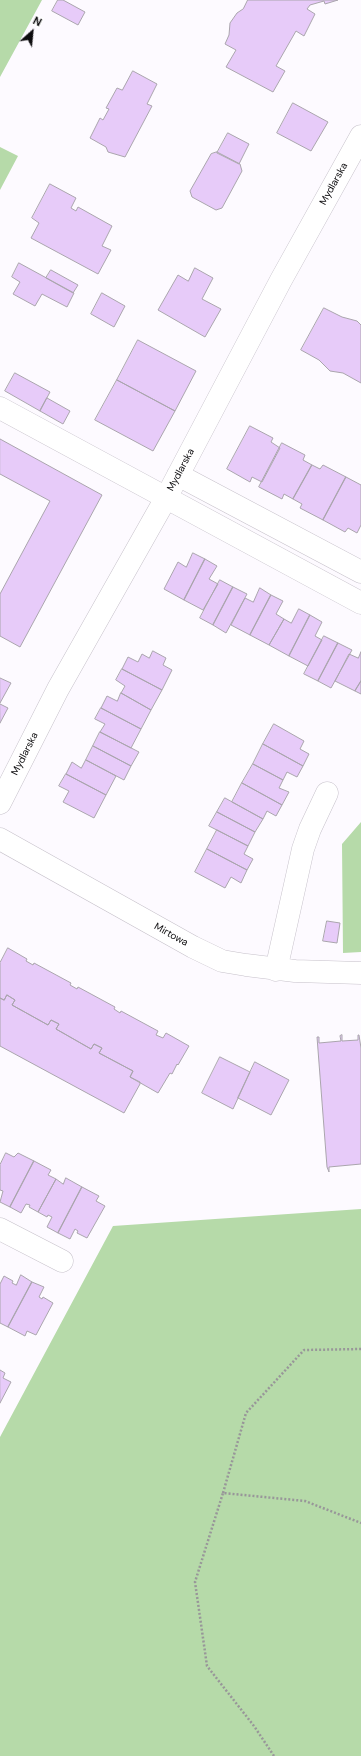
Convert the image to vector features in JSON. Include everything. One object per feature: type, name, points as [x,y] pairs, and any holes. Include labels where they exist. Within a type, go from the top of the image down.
[{"type":"street","name":"Mydlarska","points":[[0,804],[58,689],[166,498],[281,280],[361,136]]},
{"type":"street","points":[[0,408],[361,603]]},
{"type":"street","points":[[178,475],[361,572]]},
{"type":"street","points":[[276,970],[304,849],[310,829],[328,793]]},
{"type":"street","name":"Mirtowa","points":[[0,840],[199,950],[222,961],[276,970],[361,973]]},
{"type":"street","points":[[0,1229],[62,1261]]},
{"type":"path","points":[[274,1756],[254,1726],[208,1666],[195,1582],[246,1413],[304,1350],[361,1349]]},
{"type":"path","points":[[223,1493],[305,1501],[361,1523]]},
{"type":"green space","points":[[0,0],[42,0],[0,77]]},
{"type":"green space","points":[[0,147],[18,156],[0,190]]},
{"type":"green space","points":[[361,822],[361,952],[343,953],[342,844]]},
{"type":"green space","points":[[361,1209],[361,1756],[0,1756],[0,1437],[113,1226]]},
{"type":"building","points":[[58,0],[63,0],[85,12],[78,25],[52,11]]},
{"type":"building","points":[[248,0],[338,0],[325,4],[324,1],[310,5],[307,9],[315,14],[304,36],[296,31],[276,66],[285,71],[273,92],[226,67],[236,50],[225,44],[229,35],[230,23],[237,13],[243,9]]},
{"type":"building","points":[[133,71],[157,84],[147,104],[152,106],[125,157],[108,152],[106,147],[90,138],[100,118],[103,120],[109,109],[106,108],[117,88],[122,90]]},
{"type":"building","points":[[293,103],[328,122],[311,151],[277,133]]},
{"type":"building","points":[[228,133],[249,144],[239,164],[217,153]]},
{"type":"building","points":[[217,152],[240,164],[242,171],[222,208],[216,210],[192,197],[190,191],[211,154]]},
{"type":"building","points":[[50,184],[76,198],[71,208],[76,211],[78,207],[112,226],[102,246],[111,250],[98,274],[31,238],[39,223],[32,218]]},
{"type":"building","points":[[19,263],[74,293],[67,307],[42,294],[35,306],[13,294],[20,282],[12,277]]},
{"type":"building","points":[[195,268],[213,278],[202,299],[221,309],[205,337],[158,310],[178,275],[188,281]]},
{"type":"building","points":[[51,270],[78,285],[73,293],[46,278]]},
{"type":"building","points":[[102,293],[125,306],[114,327],[91,314]]},
{"type":"building","points":[[324,308],[342,317],[357,321],[361,325],[361,383],[343,373],[330,371],[319,360],[301,350]]},
{"type":"building","points":[[138,340],[196,371],[175,411],[117,380]]},
{"type":"building","points":[[15,373],[50,392],[40,411],[5,391]]},
{"type":"building","points":[[117,380],[175,411],[153,451],[95,420]]},
{"type":"building","points":[[47,398],[70,411],[63,424],[40,411]]},
{"type":"building","points":[[250,426],[273,438],[271,442],[280,448],[262,482],[252,477],[250,482],[227,469]]},
{"type":"building","points":[[0,439],[102,495],[20,647],[0,636],[0,594],[50,501],[0,474]]},
{"type":"building","points":[[282,443],[305,455],[303,460],[312,465],[293,499],[284,494],[282,499],[259,487]]},
{"type":"building","points":[[312,465],[320,469],[323,465],[346,477],[323,520],[300,508],[302,504],[293,499]]},
{"type":"building","points":[[346,477],[361,485],[361,525],[357,533],[348,528],[345,532],[323,520]]},
{"type":"building","points":[[193,553],[205,559],[184,600],[164,589],[178,562],[186,567]]},
{"type":"building","points":[[205,559],[217,566],[209,579],[218,584],[203,610],[184,600]]},
{"type":"building","points":[[220,580],[233,587],[213,625],[200,618]]},
{"type":"building","points":[[233,587],[247,594],[226,633],[213,625]]},
{"type":"building","points":[[260,588],[271,595],[250,635],[231,625],[245,598],[253,602]]},
{"type":"building","points":[[271,595],[283,601],[276,614],[284,619],[269,645],[250,635]]},
{"type":"building","points":[[299,609],[310,615],[289,656],[269,645],[284,619],[291,623]]},
{"type":"building","points":[[310,615],[322,622],[315,636],[322,640],[308,666],[289,656]]},
{"type":"building","points":[[324,636],[338,643],[318,681],[304,674]]},
{"type":"building","points":[[338,643],[352,650],[331,688],[318,681]]},
{"type":"building","points":[[153,651],[166,658],[163,665],[172,670],[162,690],[122,669],[128,657],[138,662],[142,654],[149,658]]},
{"type":"building","points":[[361,652],[361,681],[355,691],[335,681],[349,654],[358,658]]},
{"type":"building","points":[[122,669],[162,690],[151,710],[121,693],[125,686],[116,680]]},
{"type":"building","points":[[0,678],[11,683],[0,703]]},
{"type":"building","points":[[361,681],[361,694],[355,691]]},
{"type":"building","points":[[121,693],[151,710],[141,729],[101,708],[107,696],[117,701]]},
{"type":"building","points":[[0,704],[8,708],[0,723]]},
{"type":"building","points":[[101,708],[141,729],[131,748],[100,732],[105,724],[95,719]]},
{"type":"building","points":[[274,724],[304,741],[300,749],[309,754],[303,766],[263,744]]},
{"type":"building","points":[[100,732],[139,752],[131,766],[93,746]]},
{"type":"building","points":[[263,744],[303,766],[297,777],[287,772],[283,780],[253,764]]},
{"type":"building","points":[[93,746],[131,766],[124,780],[86,760]]},
{"type":"building","points":[[86,760],[116,776],[106,795],[66,774],[72,762],[81,768]]},
{"type":"building","points":[[253,764],[283,780],[279,788],[289,792],[282,805],[242,783]]},
{"type":"building","points":[[66,774],[106,795],[94,818],[63,802],[69,791],[59,786]]},
{"type":"building","points":[[242,783],[282,805],[276,816],[267,811],[263,819],[232,802]]},
{"type":"building","points":[[225,798],[263,819],[255,832],[217,812]]},
{"type":"building","points":[[217,812],[255,832],[248,846],[209,826]]},
{"type":"building","points":[[217,830],[248,846],[244,854],[253,859],[247,870],[207,849]]},
{"type":"building","points":[[207,849],[247,870],[241,883],[231,877],[225,888],[195,872]]},
{"type":"building","points":[[327,921],[340,923],[337,943],[323,941]]},
{"type":"building","points":[[8,948],[27,959],[26,961],[33,965],[34,963],[71,983],[70,985],[77,989],[78,987],[115,1007],[114,1009],[120,1013],[121,1011],[158,1031],[156,1035],[163,1038],[166,1033],[189,1046],[178,1065],[177,1064],[172,1074],[170,1073],[158,1093],[130,1077],[133,1071],[99,1053],[102,1048],[94,1044],[91,1049],[56,1029],[59,1024],[51,1020],[48,1025],[12,1005],[15,1000],[7,995],[4,1000],[0,998],[0,963]]},
{"type":"building","points":[[7,995],[15,1000],[12,1005],[48,1025],[51,1020],[59,1024],[56,1029],[91,1049],[94,1044],[102,1048],[99,1053],[133,1071],[130,1077],[140,1082],[140,1084],[124,1113],[0,1046],[0,998],[4,1000]]},
{"type":"building","points":[[342,1035],[342,1041],[358,1040],[359,1035],[361,1048],[361,1164],[329,1167],[329,1172],[327,1167],[317,1037],[319,1037],[319,1043],[341,1041],[340,1036]]},
{"type":"building","points":[[220,1057],[250,1072],[233,1109],[202,1093]]},
{"type":"building","points":[[255,1062],[289,1080],[271,1115],[238,1098]]},
{"type":"building","points":[[6,1153],[14,1157],[18,1153],[34,1161],[10,1207],[0,1202],[3,1191],[0,1190],[0,1165]]},
{"type":"building","points":[[34,1161],[51,1170],[48,1175],[56,1179],[38,1212],[29,1207],[30,1205],[26,1204],[21,1213],[10,1207]]},
{"type":"building","points":[[66,1178],[82,1187],[58,1233],[47,1227],[52,1217],[48,1215],[47,1217],[38,1212],[56,1179],[63,1184]]},
{"type":"building","points":[[82,1187],[99,1196],[96,1201],[105,1206],[87,1238],[77,1233],[78,1231],[75,1229],[70,1239],[58,1233]]},
{"type":"building","points":[[21,1275],[32,1282],[8,1327],[0,1323],[0,1284],[4,1276],[13,1281],[12,1283],[16,1285]]},
{"type":"building","points":[[32,1282],[44,1287],[39,1297],[42,1299],[43,1297],[53,1303],[36,1335],[27,1331],[25,1336],[8,1327]]},
{"type":"building","points":[[0,1370],[5,1373],[3,1378],[11,1382],[0,1403]]}]
